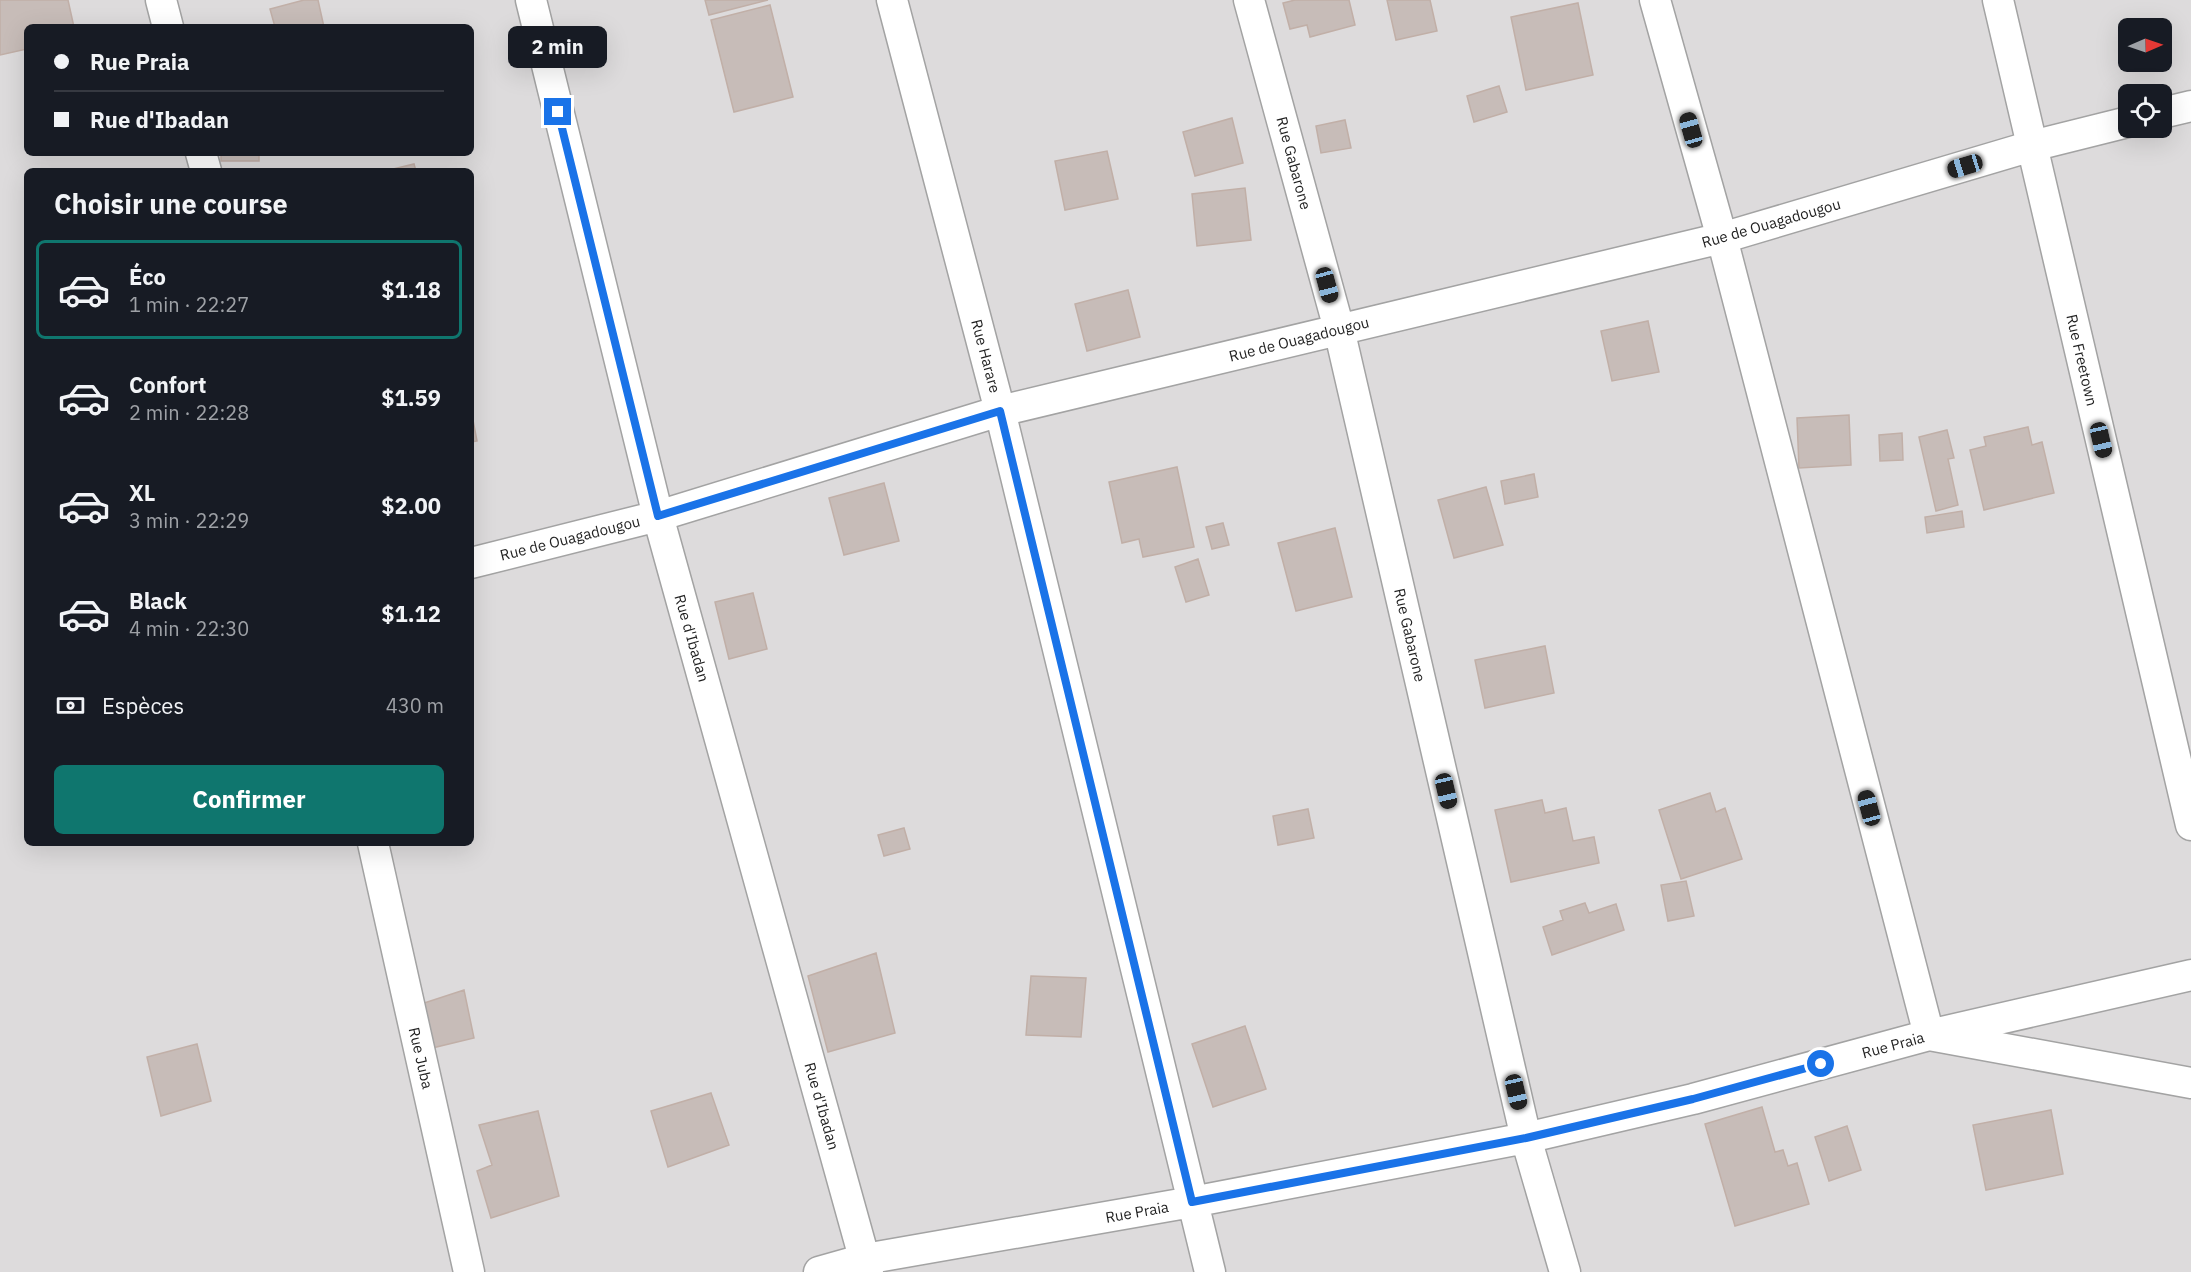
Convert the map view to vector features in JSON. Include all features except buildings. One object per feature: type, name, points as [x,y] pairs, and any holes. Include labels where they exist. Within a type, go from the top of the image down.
[{"type":"street","points":[[161,0],[167,24]]},
{"type":"street","name":"Rue d'Ibadan","points":[[531,0],[658,516],[866,1266]]},
{"type":"street","name":"Rue Harare","points":[[892,0],[1000,411],[1210,1272]]},
{"type":"street","name":"Rue Gabarone","points":[[1249,0],[1339,329],[1526,1138],[1565,1272]]},
{"type":"street","points":[[1655,0],[1722,238],[1929,1035],[2191,1083]]},
{"type":"street","name":"Rue Freetown","points":[[1998,0],[2191,825]]},
{"type":"street","points":[[2172,111],[2191,106]]},
{"type":"street","name":"Rue de Ouagadougou","points":[[474,561],[658,516],[1000,411],[1722,238],[2032,146],[2118,124]]},
{"type":"street","name":"Rue Juba","points":[[374,846],[469,1272]]},
{"type":"street","name":"Rue Praia","points":[[819,1272],[866,1266],[1526,1138],[1693,1099],[1929,1035],[2191,975]]},
{"type":"shaded area","points":[[0,0],[2191,0],[2191,1272],[0,1272]]},
{"type":"route","points":[[558,112],[658,516],[1000,411],[1192,1202],[1526,1138],[1693,1099],[1821,1064]]}]
